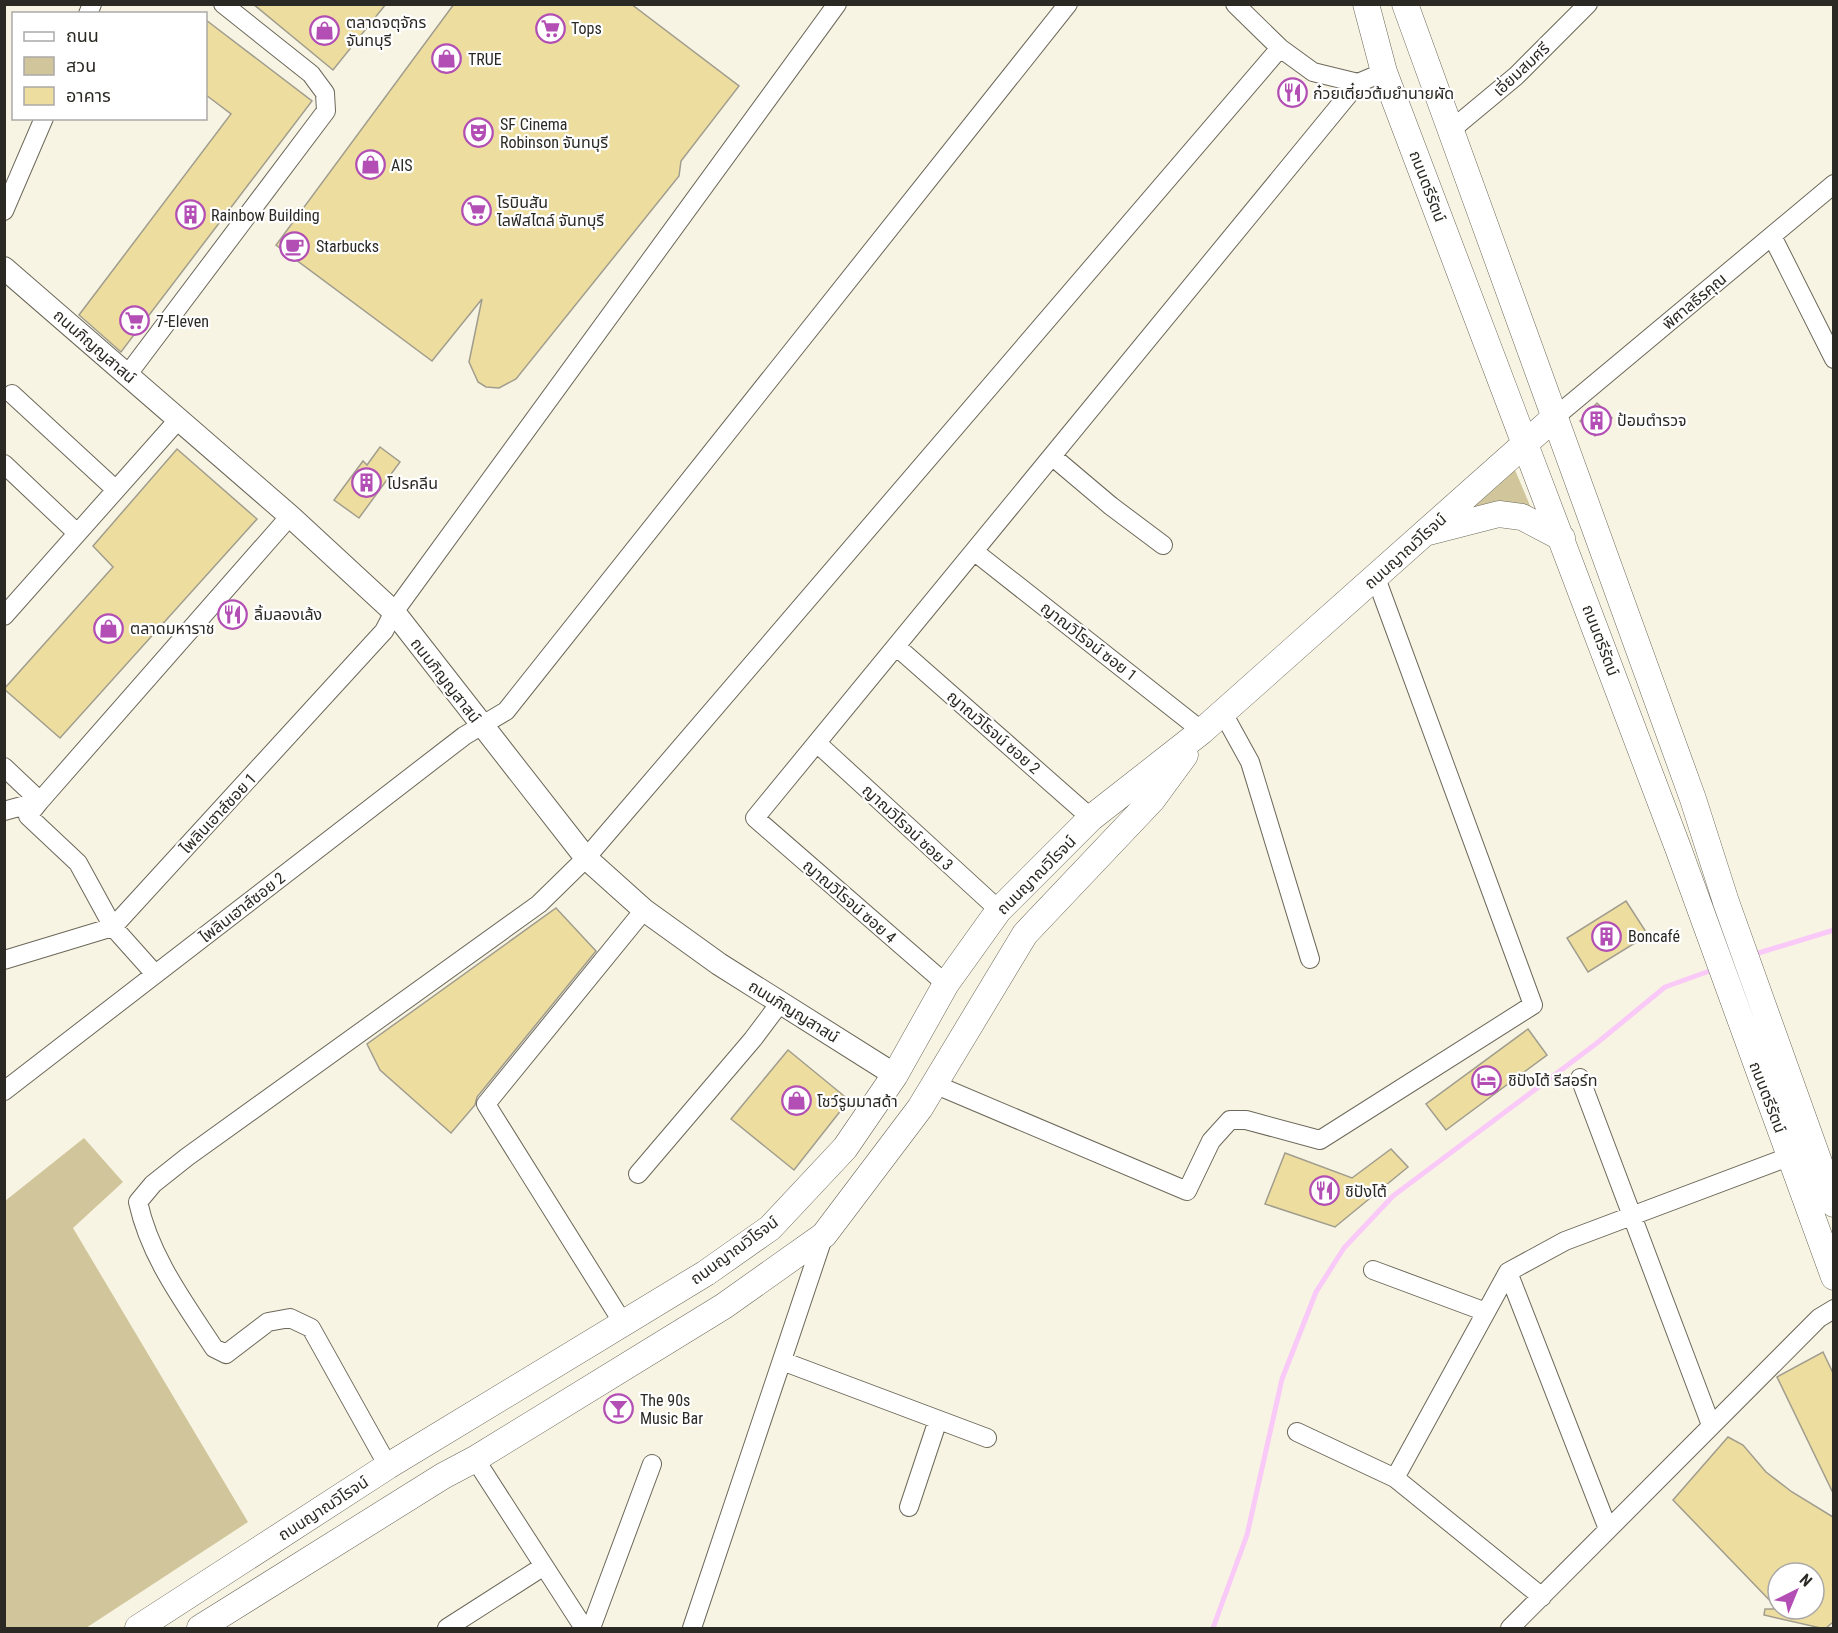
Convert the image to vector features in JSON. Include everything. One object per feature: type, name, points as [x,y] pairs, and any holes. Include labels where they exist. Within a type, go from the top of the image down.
[{"type":"main road","name":"ถนนตรีรัตน์","points":[[1366,4],[1384,72],[1526,441],[1791,1156],[1833,1277]]},
{"type":"main road","name":"ถนนตรีรัตน์","points":[[1405,4],[1693,799],[1726,902],[1833,1204]]},
{"type":"main road","name":"ถนนญาณวิโรจน์","points":[[138,1629],[388,1466],[706,1273],[770,1228],[845,1148],[895,1075],[946,984],[999,910],[1091,818],[1223,713],[1555,417]]},
{"type":"main road","points":[[1425,533],[1499,514],[1522,517],[1562,538]]},
{"type":"main road","name":"ถนนญาณวิโรจน์","points":[[200,1629],[443,1476],[475,1459],[724,1305],[824,1235],[920,1108],[1025,934],[1152,800],[1202,730]]},
{"type":"main road","points":[[895,1075],[934,1084]]},
{"type":"street","points":[[128,374],[326,111],[325,93],[311,74],[224,4]]},
{"type":"street","name":"ไพลินเฮาส์ซอย 1","points":[[113,927],[384,631],[394,612],[837,4]]},
{"type":"street","name":"ไพลินเฮาส์ซอย 2","points":[[4,1091],[482,725],[507,711],[1068,4]]},
{"type":"street","points":[[1235,4],[1280,48],[1313,72],[1358,83]]},
{"type":"street","name":"เอี่ยมสมศรี","points":[[1450,130],[1516,76],[1588,4]]},
{"type":"street","points":[[388,1466],[311,1328],[290,1318],[268,1322],[226,1353],[214,1348],[164,1268],[144,1230],[138,1202],[153,1184],[187,1157],[539,904],[586,858],[1280,48]]},
{"type":"street","points":[[818,744],[1358,83],[1384,72]]},
{"type":"street","points":[[4,211],[43,120]]},
{"type":"street","name":"พิศาลธีรคุณ","points":[[1555,417],[1833,184]]},
{"type":"street","points":[[1772,236],[1833,359]]},
{"type":"street","name":"ถนนภิญญสาสน์","points":[[4,268],[290,516],[394,612],[586,858],[644,910],[780,1003],[895,1075]]},
{"type":"street","points":[[12,394],[115,489]]},
{"type":"street","points":[[4,616],[178,420]]},
{"type":"street","points":[[1053,457],[1111,506],[1163,544]]},
{"type":"street","points":[[4,464],[77,533]]},
{"type":"street","points":[[155,974],[113,927],[78,863],[28,816],[290,516]]},
{"type":"street","name":"ญาณวิโรจน์ ซอย 1","points":[[975,552],[1202,730]]},
{"type":"street","points":[[934,1084],[1187,1191],[1211,1141],[1230,1120],[1246,1120],[1320,1140],[1533,1005],[1376,578]]},
{"type":"street","name":"ญาณวิโรจน์ ซอย 2","points":[[897,646],[1091,818]]},
{"type":"street","points":[[1223,713],[1250,762],[1310,959]]},
{"type":"street","name":"ญาณวิโรจน์ ซอย 4","points":[[818,744],[755,818],[946,984]]},
{"type":"street","name":"ญาณวิโรจน์ ซอย 3","points":[[818,744],[999,910]]},
{"type":"street","points":[[4,767],[40,801]]},
{"type":"street","points":[[4,811],[40,801]]},
{"type":"street","points":[[623,1323],[486,1104],[644,910]]},
{"type":"street","points":[[4,960],[113,927]]},
{"type":"street","points":[[638,1174],[753,1039],[780,1003]]},
{"type":"street","points":[[1580,1078],[1711,1425]]},
{"type":"street","points":[[1395,1478],[1508,1272],[1565,1241],[1791,1156]]},
{"type":"street","points":[[692,1629],[824,1235]]},
{"type":"street","points":[[1373,1270],[1486,1312]]},
{"type":"street","points":[[1508,1272],[1608,1529]]},
{"type":"street","points":[[1510,1629],[1819,1318],[1833,1309]]},
{"type":"street","points":[[782,1361],[987,1438]]},
{"type":"street","points":[[909,1507],[938,1420]]},
{"type":"street","points":[[1297,1432],[1395,1478],[1542,1597]]},
{"type":"street","points":[[475,1459],[584,1629]]},
{"type":"street","points":[[591,1629],[652,1464]]},
{"type":"street","points":[[447,1629],[544,1566]]},
{"type":"green space","points":[[1515,470],[1534,515],[1467,513]]},
{"type":"green space","points":[[84,1138],[123,1182],[73,1228],[248,1522],[86,1628],[5,1628],[5,1201]]},
{"type":"building","name":"ตลาดจตุจักร จันทบุรี","points":[[253,4],[386,4],[333,70]]},
{"type":"building","name":"โรบินสัน ไลฟ์สไตล์ จันทบุรี","points":[[454,4],[631,4],[739,86],[681,161],[679,176],[516,379],[499,388],[486,387],[478,382],[469,362],[482,299],[432,361],[276,245]]},
{"type":"building","name":"Rainbow Building","points":[[207,21],[312,101],[121,352],[79,315],[231,114],[207,96]]},
{"type":"building","name":"ป้อมตำรวจ","points":[[1597,403],[1612,418],[1595,436],[1580,421]]},
{"type":"building","name":"โปรคลีน","points":[[380,447],[400,462],[359,518],[334,500],[363,461],[367,465]]},
{"type":"building","name":"ตลาดมหาราช","points":[[177,449],[257,519],[60,738],[4,689],[113,567],[93,546]]},
{"type":"building","name":"Boncafé","points":[[1626,901],[1648,935],[1588,972],[1567,938]]},
{"type":"building","points":[[556,908],[596,951],[477,1097],[475,1105],[451,1133],[380,1070],[367,1044]]},
{"type":"building","name":"ชิปังโต้ รีสอร์ท","points":[[1528,1029],[1547,1055],[1446,1130],[1426,1104]]},
{"type":"building","points":[[788,1050],[849,1100],[794,1170],[731,1119]]},
{"type":"building","name":"ชิปังโต้","points":[[1391,1149],[1408,1167],[1335,1227],[1265,1204],[1285,1153],[1352,1178]]},
{"type":"building","points":[[1823,1352],[1833,1373],[1833,1493],[1777,1377]]},
{"type":"building","points":[[1728,1437],[1743,1445],[1766,1472],[1792,1492],[1833,1517],[1833,1622],[1825,1629],[1790,1621],[1826,1621],[1826,1561],[1766,1561],[1766,1597],[1673,1500]]},
{"type":"waterway","points":[[1752,955],[1834,930]]},
{"type":"waterway","points":[[1213,1628],[1247,1535],[1282,1379],[1316,1292],[1344,1248],[1393,1196],[1597,1043],[1665,987],[1715,969]]},
{"type":"place","name":"Tops","points":[[550,28]]},
{"type":"place","name":"ตลาดจตุจักร จันทบุรี","points":[[325,31]]},
{"type":"place","name":"TRUE","points":[[447,59]]},
{"type":"place","name":"ก๋วยเตี๋ยวต้มยำนายผัด","points":[[1292,93]]},
{"type":"place","name":"SF Cinema Robinson จันทบุรี","points":[[479,133]]},
{"type":"place","name":"AIS","points":[[370,165]]},
{"type":"place","name":"โรบินสัน ไลฟ์สไตล์ จันทบุรี","points":[[476,211]]},
{"type":"place","name":"Rainbow Building","points":[[190,215]]},
{"type":"place","name":"Starbucks","points":[[295,246]]},
{"type":"place","name":"7-Eleven","points":[[135,321]]},
{"type":"place","name":"ป้อมตำรวจ","points":[[1596,420]]},
{"type":"place","name":"โปรคลีน","points":[[366,483]]},
{"type":"place","name":"ลิ้มลองเล้ง","points":[[233,614]]},
{"type":"place","name":"ตลาดมหาราช","points":[[109,628]]},
{"type":"place","name":"Boncafé","points":[[1607,936]]},
{"type":"place","name":"ชิปังโต้ รีสอร์ท","points":[[1487,1080]]},
{"type":"place","name":"โชว์รูมมาสด้า","points":[[796,1101]]},
{"type":"place","name":"ชิปังโต้","points":[[1324,1191]]},
{"type":"place","name":"The 90s Music Bar","points":[[619,1409]]}]
